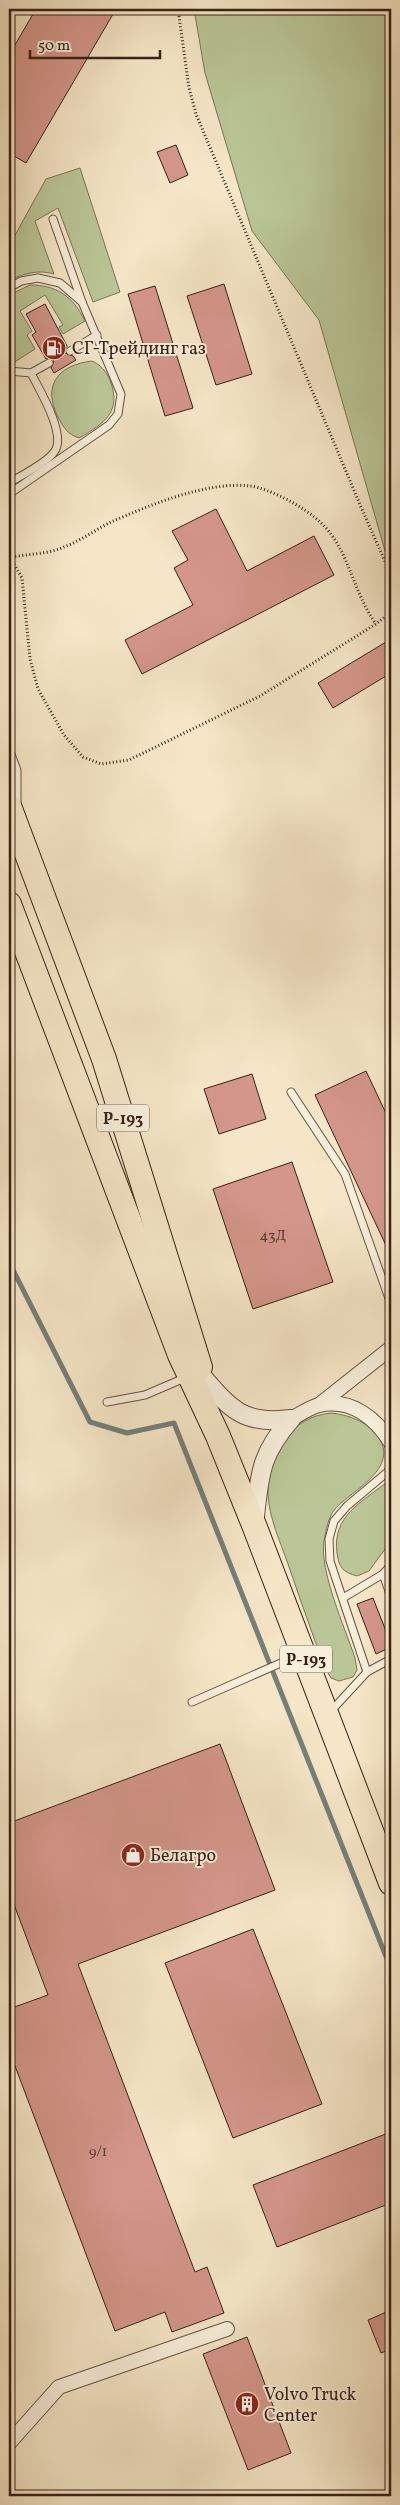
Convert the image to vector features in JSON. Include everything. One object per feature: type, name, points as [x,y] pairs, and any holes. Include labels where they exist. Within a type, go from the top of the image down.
[{"type":"highway","name":"Р-193","points":[[13,816],[104,1059],[196,1376]]},
{"type":"highway","name":"Р-193","points":[[9,904],[14,930],[196,1376],[391,1883]]},
{"type":"street","points":[[196,1376],[226,1404],[255,1420],[269,1422],[291,1419],[319,1405],[391,1348]]},
{"type":"street","points":[[319,1405],[341,1405],[360,1410],[376,1422],[391,1443]]},
{"type":"street","points":[[254,1525],[264,1459],[277,1436],[291,1419]]},
{"type":"street","points":[[9,2443],[59,2387],[227,2329]]},
{"type":"lane","points":[[9,494],[109,426],[118,414],[122,394],[82,302],[52,219]]},
{"type":"lane","points":[[9,288],[21,281],[38,278],[60,283],[82,302]]},
{"type":"lane","points":[[70,351],[97,336]]},
{"type":"lane","points":[[9,371],[31,373],[49,363]]},
{"type":"lane","points":[[9,483],[46,460],[56,449],[58,432],[31,373]]},
{"type":"lane","points":[[9,749],[17,770],[13,816]]},
{"type":"lane","points":[[291,1092],[345,1174],[391,1304]]},
{"type":"lane","points":[[106,1402],[145,1395],[196,1376]]},
{"type":"lane","points":[[367,1672],[330,1561],[330,1539],[334,1521],[347,1506],[391,1470]]},
{"type":"lane","points":[[343,1598],[383,1574],[391,1564]]},
{"type":"lane","points":[[383,1574],[391,1597]]},
{"type":"lane","points":[[192,1702],[304,1653]]},
{"type":"lane","points":[[327,1715],[367,1672],[391,1659]]},
{"type":"path","points":[[178,9],[190,88],[196,114],[391,575]]},
{"type":"path","points":[[376,624],[365,609],[337,542],[320,521],[278,495],[250,486],[204,489],[170,499],[110,523],[63,548],[10,556],[22,578],[30,660],[38,690],[64,735],[83,757],[101,764],[129,760],[260,696],[376,624],[391,612]]},
{"type":"green space","points":[[194,9],[391,9],[391,572],[319,320],[252,231],[205,73]]},
{"type":"green space","points":[[80,168],[120,292],[93,302],[58,208],[35,221],[54,274],[37,272],[9,280],[9,246],[46,179]]},
{"type":"green space","points":[[30,285],[48,287],[63,294],[75,305],[85,321],[63,334],[59,327],[63,325],[45,295],[20,311],[32,331],[27,335],[35,349],[13,363],[9,363],[9,295]]},
{"type":"green space","points":[[92,361],[101,366],[105,371],[110,380],[114,400],[109,415],[96,427],[79,438],[66,430],[58,417],[53,406],[53,386],[56,378],[62,372],[80,363]]},
{"type":"green space","points":[[332,1413],[363,1423],[378,1436],[383,1448],[383,1459],[372,1477],[343,1501],[333,1512],[324,1541],[323,1553],[329,1583],[355,1658],[357,1670],[353,1677],[339,1681],[331,1678],[325,1668],[275,1529],[270,1512],[268,1494],[272,1465],[284,1440],[293,1429],[304,1421]]},
{"type":"green space","points":[[387,1482],[391,1482],[391,1541],[369,1571],[357,1576],[342,1569],[339,1562],[337,1540],[339,1529],[350,1512],[358,1504]]},
{"type":"building","points":[[36,9],[116,9],[26,163],[9,153],[9,55]]},
{"type":"building","points":[[176,145],[188,175],[170,183],[157,152]]},
{"type":"building","points":[[224,284],[252,374],[216,385],[187,296]]},
{"type":"building","points":[[155,286],[193,408],[165,416],[128,294]]},
{"type":"building","points":[[45,304],[67,346],[65,353],[73,356],[76,360],[54,373],[51,368],[54,361],[51,358],[46,359],[32,335],[36,332],[26,314]]},
{"type":"building","points":[[216,509],[247,571],[314,536],[334,575],[142,674],[125,640],[193,605],[174,568],[188,560],[172,531]]},
{"type":"building","points":[[391,639],[391,673],[333,708],[318,683]]},
{"type":"building","points":[[366,1071],[391,1124],[391,1256],[315,1095]]},
{"type":"building","points":[[252,1074],[266,1119],[219,1134],[204,1089]]},
{"type":"building","points":[[292,1162],[333,1282],[253,1309],[213,1189]]},
{"type":"building","points":[[373,1598],[391,1644],[391,1647],[376,1654],[357,1604]]},
{"type":"building","points":[[220,1744],[275,1890],[78,1964],[195,2272],[207,2267],[224,2313],[172,2332],[165,2312],[115,2331],[9,2050],[9,2009],[48,1995],[9,1891],[9,1823]]},
{"type":"building","points":[[253,1929],[322,2104],[233,2138],[165,1963]]},
{"type":"building","points":[[391,2132],[391,2203],[277,2247],[253,2185]]},
{"type":"building","points":[[391,2310],[391,2349],[381,2353],[368,2320]]},
{"type":"building","name":"Volvo Truck Center","points":[[247,2337],[291,2453],[248,2470],[203,2354]]},
{"type":"waterway","points":[[9,1262],[90,1422],[127,1433],[174,1423],[391,1969]]},
{"type":"place","name":"СГ-Трейдинг газ","points":[[54,348]]},
{"type":"place","name":"Белагро","points":[[133,1855]]},
{"type":"place","name":"Volvo Truck Center","points":[[247,2404]]}]
